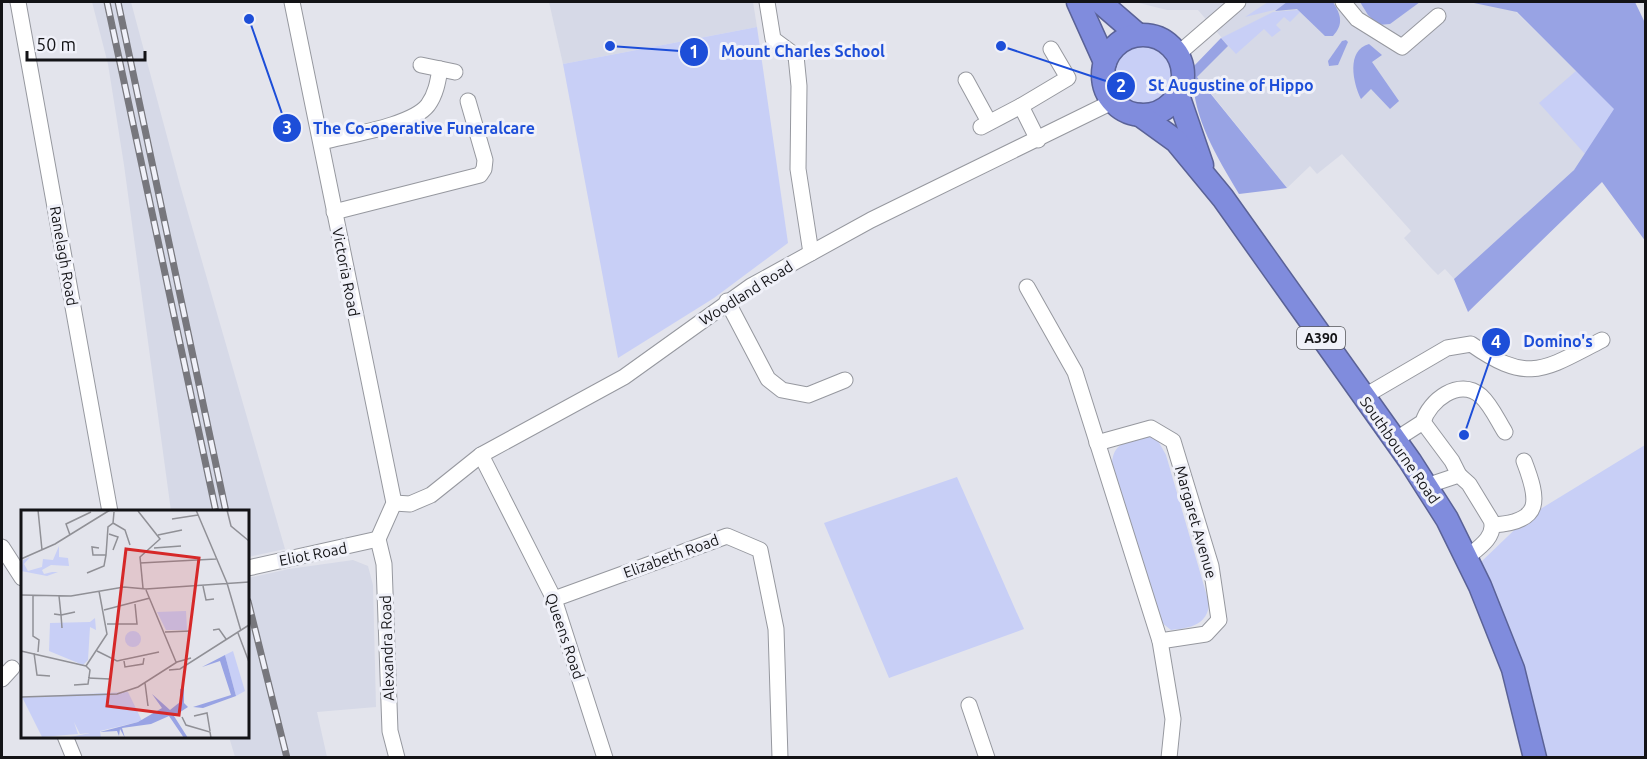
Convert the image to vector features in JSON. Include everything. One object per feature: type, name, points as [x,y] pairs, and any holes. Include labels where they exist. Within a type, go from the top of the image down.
[{"type":"highway","points":[[1078,2],[1105,62]]},
{"type":"highway","points":[[1100,2],[1137,34]]},
{"type":"highway","points":[[1112,102],[1103,82],[1105,62],[1119,41],[1137,34],[1161,38],[1178,54]]},
{"type":"highway","name":"A390","points":[[1178,54],[1183,67],[1183,81],[1178,95]]},
{"type":"highway","points":[[1140,116],[1154,114],[1167,108],[1178,95]]},
{"type":"highway","name":"Southbourne Road","points":[[1178,95],[1205,174]]},
{"type":"highway","name":"A390","points":[[1112,102],[1127,112],[1140,116]]},
{"type":"highway","name":"Southbourne Road","points":[[1140,116],[1176,141],[1205,174],[1395,440],[1447,519],[1513,669],[1535,758]]},
{"type":"street","name":"Ranelagh Road","points":[[18,2],[110,510]]},
{"type":"street","name":"Victoria Road","points":[[292,2],[394,503]]},
{"type":"street","points":[[767,2],[772,39],[796,56],[799,86],[798,168],[811,253]]},
{"type":"street","points":[[1178,54],[1238,2]]},
{"type":"street","points":[[1343,2],[1357,19],[1402,47],[1438,16]]},
{"type":"street","points":[[966,80],[985,125],[1068,78],[1051,49]]},
{"type":"street","points":[[322,142],[399,121],[423,110],[448,71],[421,65]]},
{"type":"street","points":[[334,212],[480,175],[484,169],[485,160],[468,101]]},
{"type":"street","name":"Woodland Road","points":[[394,503],[410,504],[430,495],[481,455],[624,377],[727,301],[811,253],[871,220],[1112,102]]},
{"type":"street","points":[[1021,106],[1038,140]]},
{"type":"street","points":[[1027,287],[1076,372],[1160,641],[1173,719],[1169,758]]},
{"type":"street","points":[[727,301],[768,379],[782,390],[808,394],[845,380]]},
{"type":"street","points":[[1363,397],[1447,348],[1471,344],[1487,356],[1519,370],[1531,370],[1554,364],[1602,340]]},
{"type":"street","points":[[1395,440],[1423,422],[1426,410],[1435,399],[1447,393],[1465,390],[1481,396],[1505,432]]},
{"type":"street","points":[[1423,422],[1452,461],[1459,475],[1468,484],[1493,525]]},
{"type":"street","name":"Margaret Avenue","points":[[1097,443],[1151,428],[1173,441],[1211,566],[1219,620],[1206,634],[1160,641]]},
{"type":"street","name":"Queens Road","points":[[481,455],[554,599],[605,758]]},
{"type":"street","points":[[1493,525],[1520,521],[1532,508],[1536,498],[1524,461]]},
{"type":"street","points":[[1426,486],[1459,475]]},
{"type":"street","points":[[378,539],[394,503]]},
{"type":"street","points":[[1466,558],[1488,539],[1493,525]]},
{"type":"street","name":"Elizabeth Road","points":[[554,599],[727,536],[760,550],[776,630],[780,758]]},
{"type":"street","name":"Eliot Road","points":[[249,568],[378,539]]},
{"type":"street","name":"Alexandra Road","points":[[378,539],[384,564],[390,731],[397,758]]},
{"type":"street","points":[[2,547],[21,576]]},
{"type":"street","points":[[969,705],[987,758]]},
{"type":"street","points":[[65,738],[74,758]]},
{"type":"shaded area","points":[[92,2],[131,2],[180,185],[285,549],[249,557],[249,510],[171,510],[108,64]]},
{"type":"shaded area","points":[[549,2],[753,2],[757,27],[563,64]]},
{"type":"shaded area","points":[[1135,2],[1506,2],[1615,109],[1574,170],[1454,279],[1445,269],[1438,275],[1404,238],[1411,231],[1342,154],[1317,174],[1310,166],[1287,188],[1197,76],[1228,45],[1198,10],[1167,10]]},
{"type":"shaded area","points":[[1268,2],[1287,2],[1278,9],[1245,17]]},
{"type":"shaded area","points":[[1287,2],[1333,2],[1339,15],[1339,27],[1333,36],[1325,36],[1297,9],[1275,11]]},
{"type":"shaded area","points":[[1360,2],[1420,2],[1390,24],[1378,25]]},
{"type":"shaded area","points":[[1469,2],[1635,2],[1646,25],[1646,242],[1602,182],[1468,312],[1454,279],[1574,170],[1614,109],[1517,12]]},
{"type":"shaded area","points":[[1298,10],[1300,12],[1290,22],[1284,17],[1276,25],[1281,30],[1272,37],[1264,29],[1236,54],[1221,38],[1273,12]]},
{"type":"shaded area","points":[[757,27],[788,243],[714,298],[618,358],[563,64]]},
{"type":"shaded area","points":[[1221,38],[1228,46],[1197,77],[1287,188],[1239,194],[1206,134],[1196,101],[1193,67]]},
{"type":"shaded area","points":[[1342,41],[1348,42],[1338,65],[1329,66],[1328,61]]},
{"type":"shaded area","points":[[1369,44],[1382,55],[1372,62],[1399,101],[1390,109],[1371,89],[1361,99],[1358,92],[1353,68],[1354,60],[1362,47]]},
{"type":"shaded area","points":[[1144,46],[1155,48],[1168,59],[1173,75],[1171,86],[1160,99],[1144,104],[1133,102],[1120,91],[1115,75],[1117,64],[1128,51]]},
{"type":"shaded area","points":[[1576,71],[1615,109],[1585,154],[1539,103]]},
{"type":"shaded area","points":[[1149,436],[1157,439],[1166,455],[1209,603],[1202,621],[1185,628],[1171,630],[1162,623],[1112,469],[1112,460],[1117,448],[1127,442]]},
{"type":"shaded area","points":[[1645,445],[1645,757],[1523,757],[1513,669],[1480,586],[1482,561],[1529,516]]},
{"type":"shaded area","points":[[957,477],[1024,629],[889,678],[824,523]]},
{"type":"shaded area","points":[[353,560],[368,566],[373,585],[376,707],[317,712],[327,757],[235,757],[229,738],[249,738],[249,578],[289,569]]},
{"type":"railway","points":[[107,2],[216,510]]},
{"type":"railway","points":[[118,2],[226,510]]},
{"type":"railway","points":[[249,605],[287,758]]},
{"type":"place","name":"The Co-operative Funeralcare","points":[[249,19]]},
{"type":"place","name":"Mount Charles School","points":[[610,46]]},
{"type":"place","name":"St Augustine of Hippo","points":[[1001,46]]},
{"type":"place","name":"Domino's","points":[[1464,435]]}]
